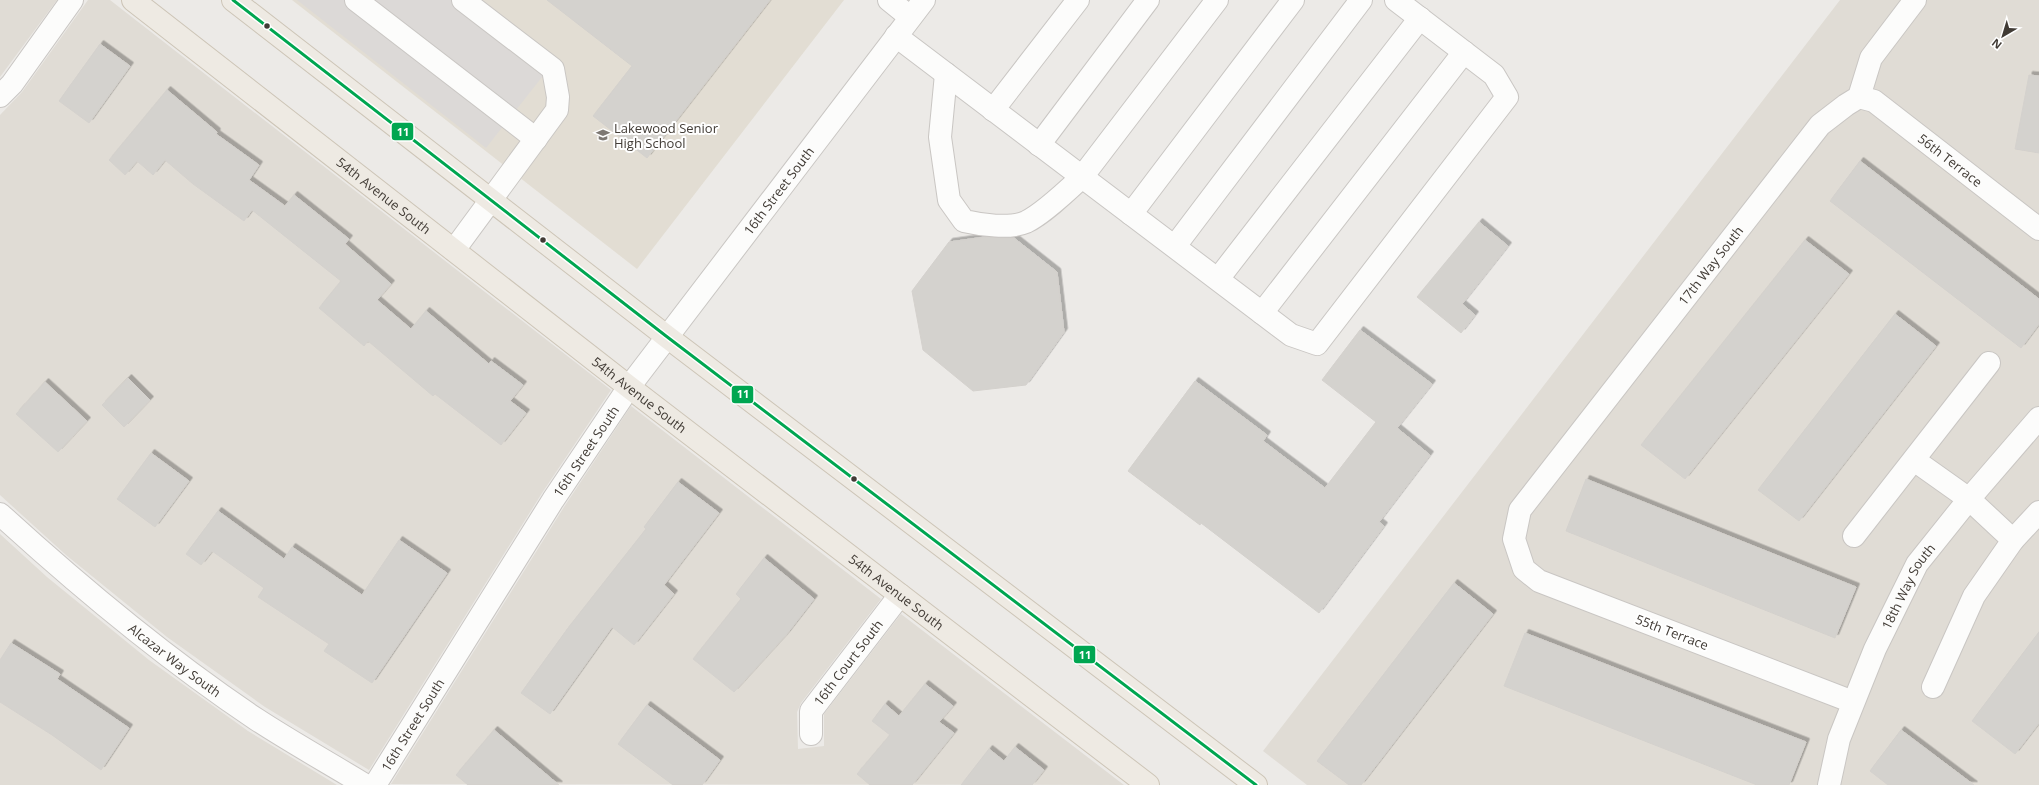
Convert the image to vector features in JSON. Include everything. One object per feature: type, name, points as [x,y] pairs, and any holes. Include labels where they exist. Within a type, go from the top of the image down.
[{"type":"main road","name":"54th Avenue South","points":[[133,0],[629,387],[1148,785]]},
{"type":"main road","points":[[233,0],[666,336],[1256,785]]},
{"type":"street","points":[[0,96],[12,84],[72,0]]},
{"type":"street","points":[[356,0],[536,139]]},
{"type":"street","points":[[454,250],[557,110],[558,97],[553,69],[463,0]]},
{"type":"street","points":[[889,0],[910,17]]},
{"type":"street","name":"16th Street South","points":[[375,785],[553,500],[629,387],[666,336],[924,0]]},
{"type":"street","points":[[993,110],[1078,0]]},
{"type":"street","points":[[1039,145],[1148,0]]},
{"type":"street","points":[[946,74],[940,137],[949,200],[964,221],[990,227],[1025,222],[1065,194],[1082,177],[1217,0]]},
{"type":"street","points":[[1131,214],[1293,0]]},
{"type":"street","points":[[1175,246],[1361,0]]},
{"type":"street","points":[[896,36],[1175,246],[1262,314],[1291,335],[1317,344],[1507,97],[1494,75],[1396,0]]},
{"type":"street","points":[[1859,97],[1871,58],[1915,0]]},
{"type":"street","points":[[1218,279],[1420,18]]},
{"type":"street","points":[[1262,314],[1464,52]]},
{"type":"street","name":"56th Terrace","points":[[1859,97],[1874,100],[2039,229]]},
{"type":"street","name":"17th Way South","points":[[1514,539],[1520,510],[1820,125],[1859,97]]},
{"type":"street","points":[[1854,536],[1989,363]]},
{"type":"street","name":"18th Way South","points":[[1829,785],[1839,739],[1875,649],[1917,564],[1969,499],[2039,418]]},
{"type":"street","points":[[1914,460],[1969,499],[2014,540]]},
{"type":"street","points":[[1933,687],[1974,596],[2014,540],[2039,512]]},
{"type":"street","name":"Alcazar Way South","points":[[0,514],[57,566],[158,648],[256,719],[365,785]]},
{"type":"street","name":"55th Terrace","points":[[1514,539],[1524,568],[1539,581],[1854,702]]},
{"type":"street","name":"16th Court South","points":[[811,734],[811,710],[900,595]]},
{"type":"shaded area","points":[[0,0],[57,0],[0,77]]},
{"type":"shaded area","points":[[88,0],[110,0],[611,390],[542,493],[369,770],[265,707],[167,637],[66,555],[0,495],[0,115],[22,92]]},
{"type":"shaded area","name":"Lakewood Senior High School","points":[[292,0],[844,0],[637,269]]},
{"type":"shaded area","points":[[297,0],[454,0],[546,72],[486,148]]},
{"type":"shaded area","points":[[1840,0],[2039,0],[2039,785],[1307,785],[1263,751]]},
{"type":"shaded area","points":[[631,406],[881,599],[801,703],[797,712],[798,749],[824,746],[824,714],[901,614],[1124,785],[391,784],[564,507]]},
{"type":"shaded area","points":[[0,534],[47,577],[149,660],[248,731],[337,785],[0,785]]},
{"type":"building","name":"Lakewood Senior High School","points":[[547,0],[770,0],[647,158],[593,116],[632,66]]},
{"type":"building","points":[[100,44],[130,66],[89,123],[59,101]]},
{"type":"building","points":[[2029,75],[2039,76],[2039,153],[2015,149]]},
{"type":"building","points":[[167,90],[217,132],[216,134],[259,165],[249,180],[285,206],[294,195],[349,239],[345,244],[391,284],[377,300],[411,329],[426,311],[489,364],[491,361],[523,385],[510,401],[526,413],[501,445],[435,394],[433,396],[368,341],[364,346],[319,308],[341,281],[252,210],[244,221],[193,184],[165,160],[153,175],[137,161],[125,175],[109,160]]},
{"type":"building","points":[[1860,161],[2039,299],[2039,324],[2021,348],[1830,201]]},
{"type":"building","points":[[1479,222],[1508,246],[1462,304],[1475,315],[1461,333],[1417,297]]},
{"type":"building","points":[[985,237],[1014,238],[1057,272],[1064,332],[1026,385],[973,391],[923,350],[912,291],[949,242]]},
{"type":"building","points":[[1805,240],[1849,274],[1685,479],[1641,445]]},
{"type":"building","points":[[1895,314],[1936,346],[1799,521],[1758,490]]},
{"type":"building","points":[[1360,330],[1432,384],[1397,428],[1430,455],[1379,522],[1384,526],[1319,613],[1201,523],[1200,525],[1128,471],[1195,381],[1267,435],[1263,441],[1325,488],[1376,422],[1322,380]]},
{"type":"building","points":[[128,378],[150,400],[124,427],[102,405]]},
{"type":"building","points":[[45,382],[87,421],[58,452],[16,414]]},
{"type":"building","points":[[151,453],[189,481],[155,527],[117,499]]},
{"type":"building","points":[[1586,479],[1856,587],[1835,638],[1566,531]]},
{"type":"building","points":[[678,482],[719,513],[664,585],[674,594],[634,645],[612,627],[550,714],[521,693],[568,628],[646,529],[644,527]]},
{"type":"building","points":[[218,511],[284,559],[292,547],[362,595],[399,540],[447,573],[372,683],[324,651],[329,644],[258,597],[264,588],[212,551],[201,565],[186,554]]},
{"type":"building","points":[[764,558],[814,599],[786,635],[734,692],[693,659],[741,599],[736,594]]},
{"type":"building","points":[[1454,583],[1493,614],[1361,785],[1349,785],[1317,761]]},
{"type":"building","points":[[2039,632],[2039,723],[2015,754],[1972,721]]},
{"type":"building","points":[[1525,633],[1806,742],[1789,785],[1757,785],[1504,686]]},
{"type":"building","points":[[11,643],[60,674],[57,679],[129,728],[101,770],[52,735],[0,702],[0,660]]},
{"type":"building","points":[[925,684],[953,706],[939,722],[954,733],[912,785],[870,785],[857,774],[890,735],[872,721],[885,704],[899,716]]},
{"type":"building","points":[[647,705],[720,760],[702,785],[673,785],[618,744]]},
{"type":"building","points":[[494,730],[559,785],[468,785],[456,775]]},
{"type":"building","points":[[1901,730],[1974,785],[1888,785],[1870,771]]},
{"type":"building","points":[[1015,747],[1044,770],[1032,785],[961,785],[989,749],[1004,761]]},
{"type":"transit line","name":"11","points":[[233,0],[666,336],[1256,785]]},
{"type":"place","name":"Lakewood Senior High School","points":[[603,135]]}]
